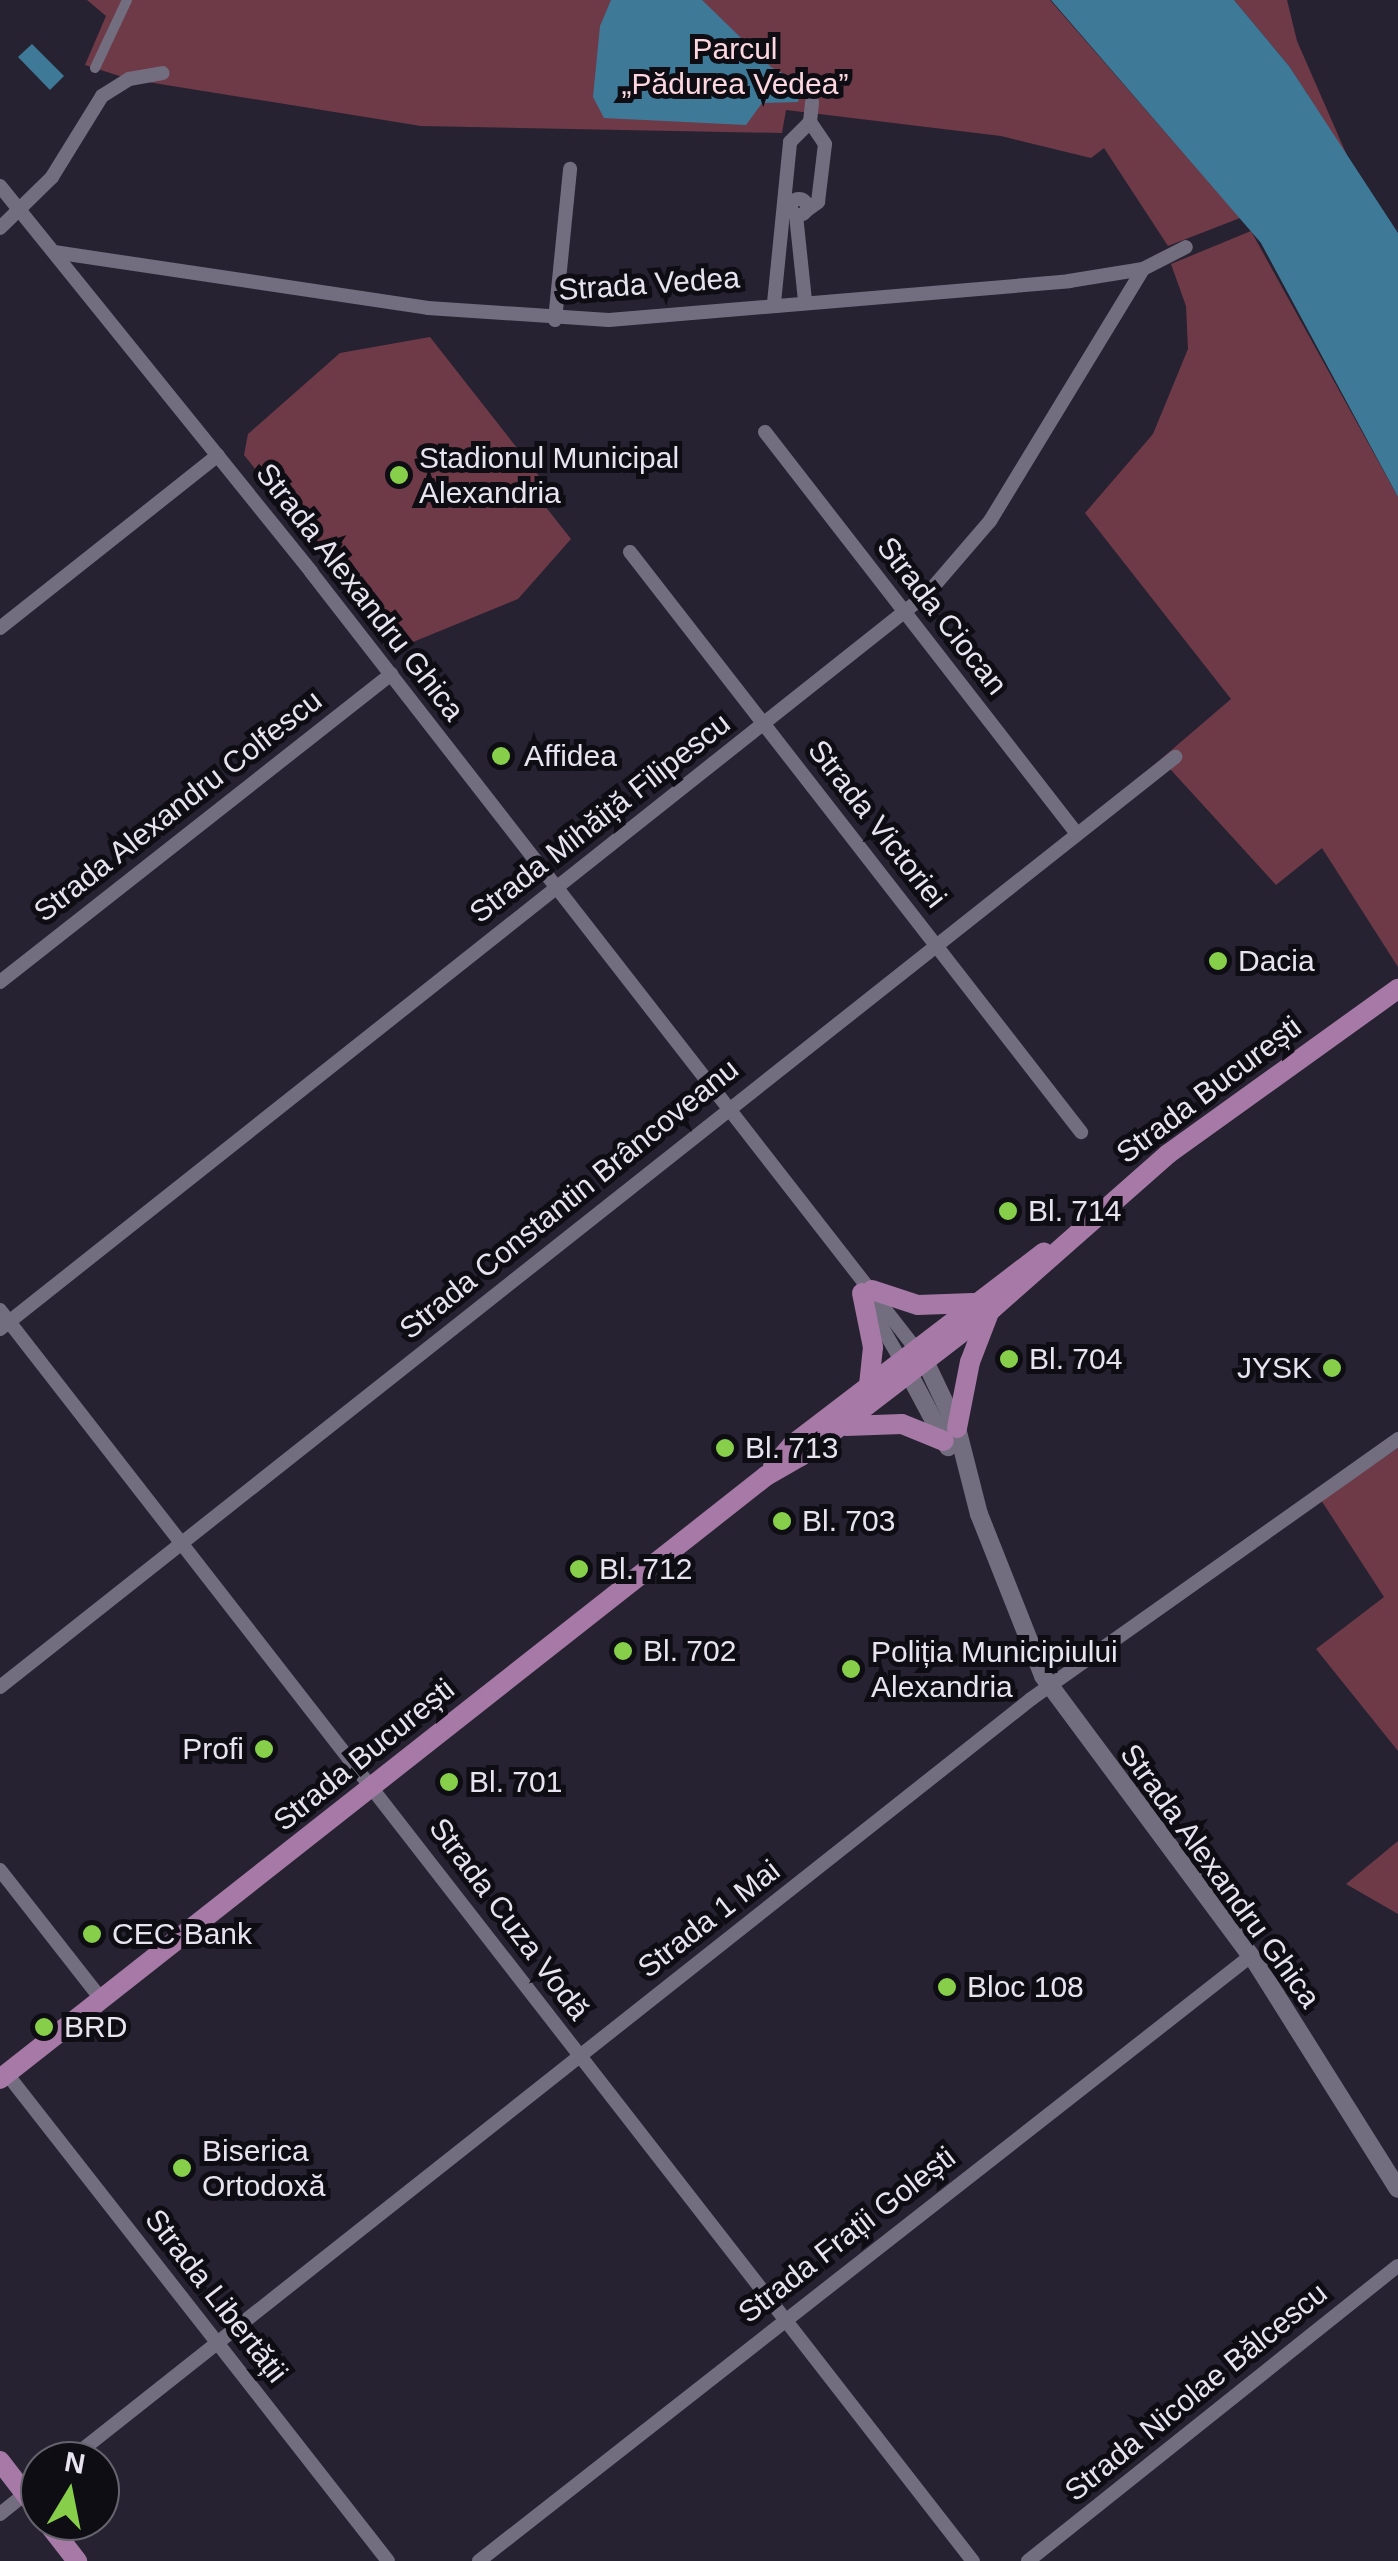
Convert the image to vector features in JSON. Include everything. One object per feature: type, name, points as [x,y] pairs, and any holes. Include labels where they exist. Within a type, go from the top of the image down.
[{"type":"main road","name":"Strada București","points":[[2,2073],[766,1476],[839,1428],[913,1361],[1168,1154],[1398,990]]},
{"type":"main road","points":[[839,1428],[884,1421],[951,1434],[983,1306],[918,1305],[863,1285]]},
{"type":"main road","points":[[863,1285],[872,1332],[869,1385]]},
{"type":"main road","name":"Strada București","points":[[766,1476],[792,1446],[869,1385],[913,1361]]},
{"type":"main road","points":[[0,2461],[20,2478]]},
{"type":"main road","points":[[62,2541],[77,2561]]},
{"type":"street","points":[[95,68],[127,0]]},
{"type":"street","points":[[0,228],[52,176],[102,96],[129,79],[162,73]]},
{"type":"street","points":[[805,300],[790,142],[810,122],[812,102]]},
{"type":"street","points":[[794,209],[818,202],[825,144],[810,122]]},
{"type":"street","points":[[555,320],[570,169]]},
{"type":"street","name":"Strada Alexandru Ghica","points":[[0,186],[391,674],[554,890],[863,1285],[913,1361],[951,1434],[1048,1685],[1251,1956],[1398,2189]]},
{"type":"street","points":[[774,303],[794,209]]},
{"type":"street","name":"Strada Vedea","points":[[54,252],[398,304],[555,320],[805,300],[962,293],[1143,269],[1186,247]]},
{"type":"street","points":[[78,283],[97,256]]},
{"type":"street","name":"Strada Mihăiță Filipescu","points":[[3,1321],[169,1195],[904,612],[990,520],[1143,269]]},
{"type":"street","name":"Strada Ciocan","points":[[765,432],[1077,834]]},
{"type":"street","points":[[0,628],[218,455]]},
{"type":"street","name":"Strada Victoriei","points":[[630,552],[1081,1132]]},
{"type":"street","name":"Strada Alexandru Colfescu","points":[[0,982],[391,674]]},
{"type":"street","name":"Strada Constantin Brâncoveanu","points":[[0,1687],[724,1110],[1175,757]]},
{"type":"street","name":"Strada Cuza Vodă","points":[[3,1321],[373,1786],[578,2056],[973,2561]]},
{"type":"street","name":"Strada 1 Mai","points":[[93,2441],[1048,1685],[1398,1439]]},
{"type":"street","points":[[0,1870],[101,1999]]},
{"type":"street","name":"Strada Frații Golești","points":[[479,2561],[1251,1956]]},
{"type":"street","name":"Strada Libertății","points":[[2,2073],[388,2561]]},
{"type":"street","name":"Strada Nicolae Bălcescu","points":[[1028,2561],[1398,2266]]},
{"type":"street","points":[[0,2514],[20,2498]]},
{"type":"green space","name":"Parcul „Pădurea Vedea”","points":[[87,0],[1050,0],[1240,218],[1168,246],[1104,148],[1091,158],[1001,136],[786,110],[782,133],[421,126],[129,79],[85,65],[106,16]]},
{"type":"green space","points":[[1234,0],[1287,0],[1297,41],[1349,160],[1289,66]]},
{"type":"green space","points":[[1251,231],[1398,497],[1398,967],[1322,848],[1276,885],[1161,759],[1231,699],[1085,513],[1153,434],[1188,349],[1186,306],[1171,264]]},
{"type":"green space","name":"Stadionul Municipal Alexandria","points":[[430,337],[554,495],[545,506],[571,539],[518,599],[413,642],[390,638],[244,455],[248,434],[340,353]]},
{"type":"green space","points":[[1398,1448],[1398,1751],[1316,1649],[1384,1597],[1321,1500]]},
{"type":"green space","points":[[1398,1841],[1398,1914],[1346,1884]]},
{"type":"water","points":[[611,0],[702,0],[771,67],[801,83],[798,102],[762,103],[746,125],[604,118],[593,97],[600,26]]},
{"type":"water","points":[[1051,0],[1234,0],[1289,66],[1398,233],[1398,497],[1261,243]]},
{"type":"water","points":[[32,44],[64,76],[50,90],[18,57]]},
{"type":"place","name":"Stadionul Municipal Alexandria","points":[[399,475]]},
{"type":"place","name":"Affidea","points":[[501,756]]},
{"type":"place","name":"Dacia","points":[[1218,961]]},
{"type":"place","name":"Bl. 714","points":[[1008,1211]]},
{"type":"place","name":"Bl. 704","points":[[1009,1359]]},
{"type":"place","name":"JYSK","points":[[1332,1368]]},
{"type":"place","name":"Bl. 713","points":[[725,1448]]},
{"type":"place","name":"Bl. 703","points":[[782,1521]]},
{"type":"place","name":"Bl. 712","points":[[579,1569]]},
{"type":"place","name":"Bl. 702","points":[[623,1651]]},
{"type":"place","name":"Poliția Municipiului Alexandria","points":[[851,1669]]},
{"type":"place","name":"Profi","points":[[264,1749]]},
{"type":"place","name":"Bl. 701","points":[[449,1782]]},
{"type":"place","name":"CEC Bank","points":[[92,1934]]},
{"type":"place","name":"Bloc 108","points":[[947,1987]]},
{"type":"place","name":"BRD","points":[[44,2027]]},
{"type":"place","name":"Biserica Ortodoxă","points":[[182,2168]]}]
